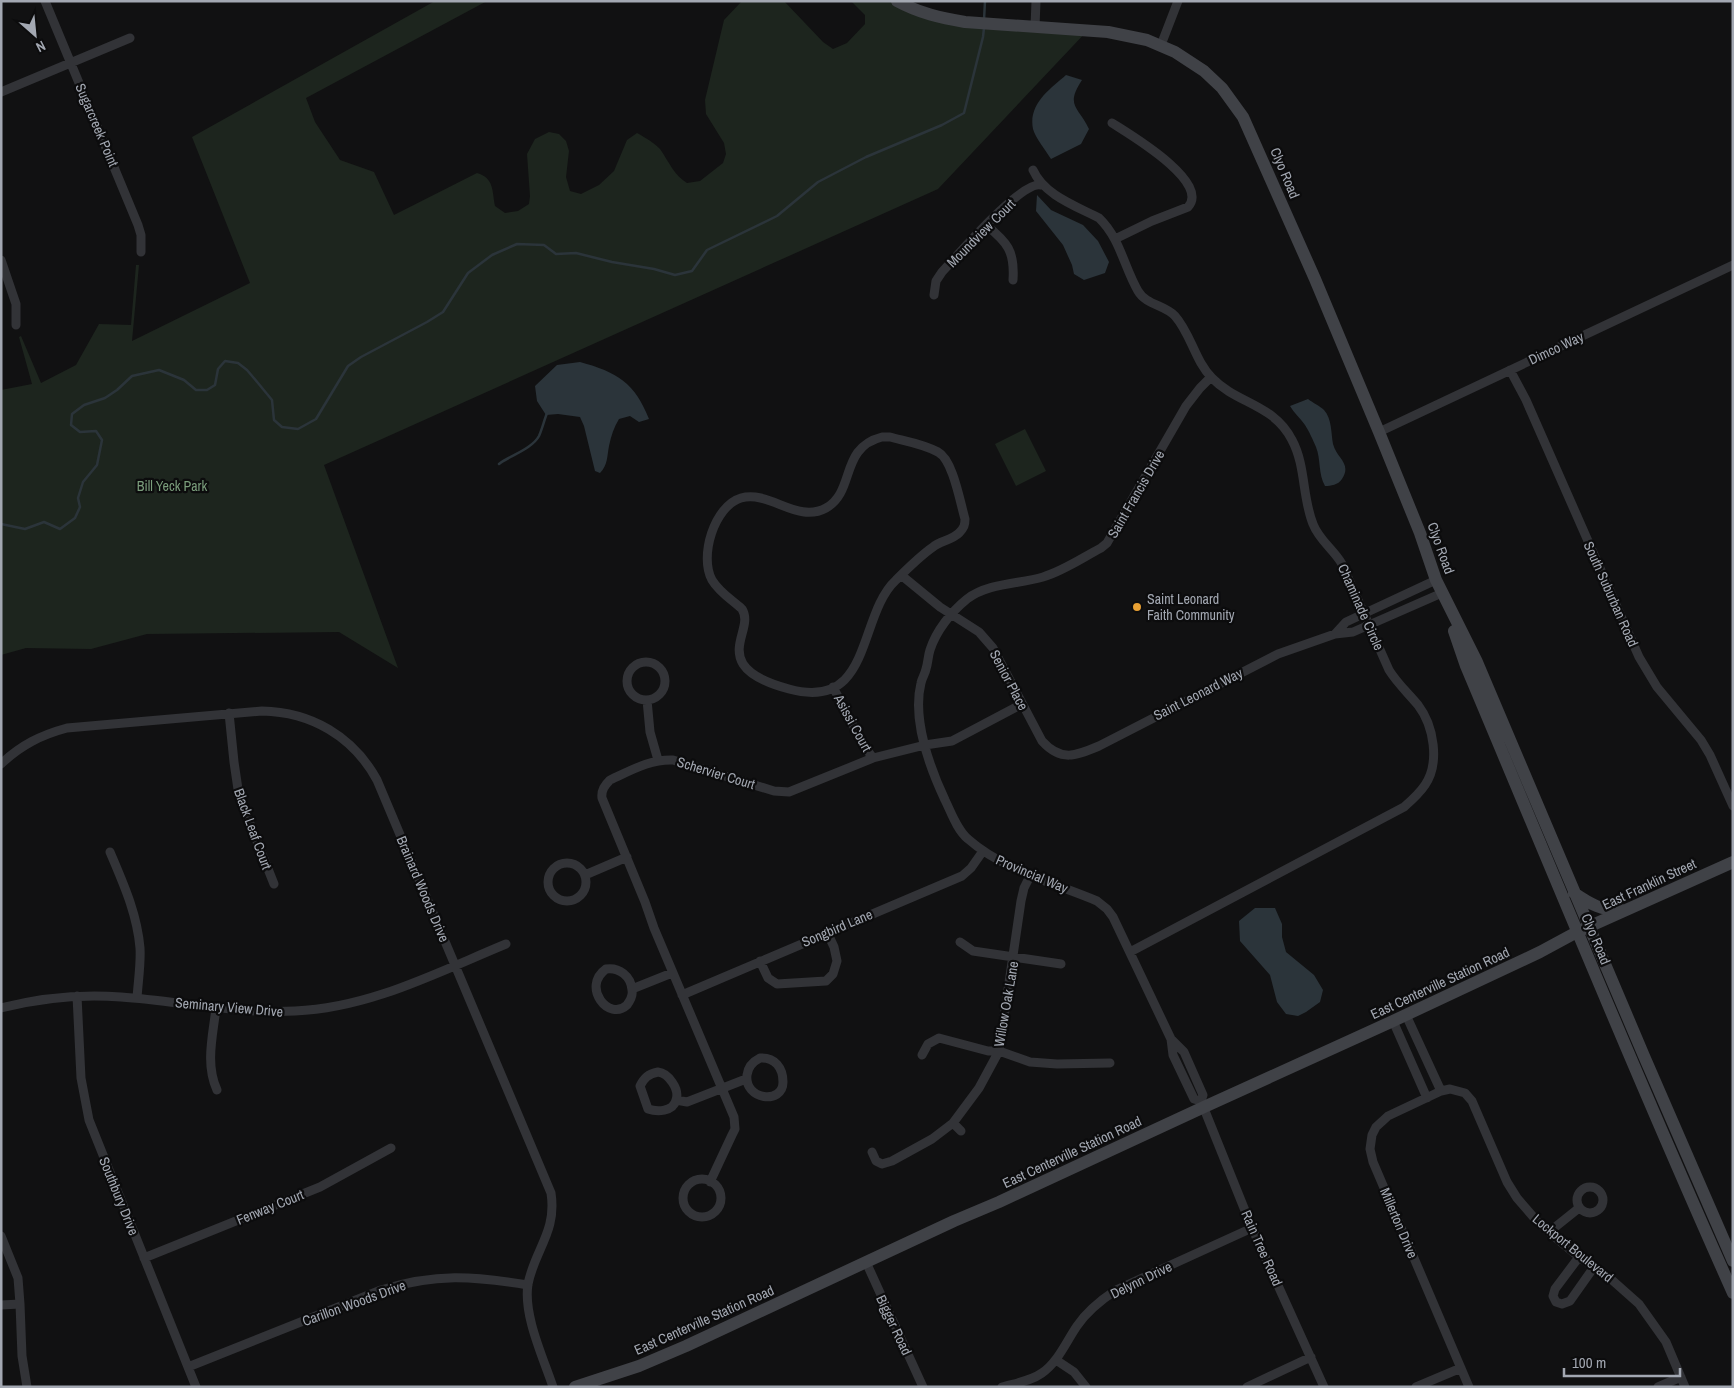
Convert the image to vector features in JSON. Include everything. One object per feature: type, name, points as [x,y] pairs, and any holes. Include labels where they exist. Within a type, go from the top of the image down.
[{"type":"street","name":"Sugarcreek Point","points":[[45,1],[138,225],[141,235],[141,252]]},
{"type":"street","name":"Clyo Road","points":[[897,1],[925,14],[965,22],[1108,32],[1141,38],[1161,45],[1190,60],[1222,88],[1243,117],[1315,279],[1379,432],[1420,533],[1436,580],[1477,662],[1574,893],[1583,930],[1695,1208],[1733,1292]]},
{"type":"street","points":[[1035,26],[1036,1]]},
{"type":"street","points":[[1161,45],[1178,1]]},
{"type":"street","points":[[1,92],[130,38]]},
{"type":"street","points":[[1112,123],[1169,162],[1186,182],[1193,197],[1191,205],[1188,207],[1152,221],[1115,239]]},
{"type":"street","name":"Chaminade Circle","points":[[1033,170],[1041,185],[1064,200],[1099,218],[1115,239],[1139,292],[1148,301],[1171,312],[1177,318],[1211,377],[1230,392],[1272,414],[1292,439],[1298,454],[1309,512],[1314,526],[1319,536],[1336,553],[1394,678],[1419,706],[1432,735],[1434,754],[1432,770],[1426,784],[1416,797],[1394,813],[1130,952]]},
{"type":"street","name":"Moundview Court","points":[[934,295],[936,282],[942,272],[986,225],[1032,185],[1041,185]]},
{"type":"street","points":[[986,225],[1005,242],[1009,249],[1014,265],[1013,280]]},
{"type":"street","points":[[1,260],[16,304],[16,325]]},
{"type":"street","name":"Dimco Way","points":[[1379,432],[1733,265]]},
{"type":"street","name":"South Suburban Road","points":[[1510,370],[1526,400],[1639,657],[1657,687],[1701,740],[1710,755],[1733,806]]},
{"type":"street","name":"Saint Francis Drive","points":[[953,613],[968,598],[984,590],[1051,574],[1107,543],[1186,406],[1211,377]]},
{"type":"street","points":[[890,437],[940,452],[954,476],[965,519],[964,526],[958,534],[934,546],[901,575],[886,591],[854,668],[841,682],[833,687],[805,693],[784,688],[753,674],[743,663],[739,648],[745,613],[718,588],[709,573],[707,564],[708,545],[720,515],[730,503],[739,499],[762,498],[800,512],[816,512],[831,505],[840,494],[857,453],[866,443],[890,437]]},
{"type":"street","name":"Senior Place","points":[[901,575],[940,607],[953,613],[979,632],[993,648],[1042,742],[1048,749],[1062,755]]},
{"type":"street","name":"Saint Leonard Way","points":[[1335,634],[1346,622],[1436,580]]},
{"type":"street","name":"Clyo Road","points":[[1442,593],[1466,666],[1733,1261]]},
{"type":"street","name":"Saint Leonard Way","points":[[1062,755],[1071,756],[1082,753],[1278,654],[1335,634],[1353,632],[1442,593]]},
{"type":"street","name":"Provincial Way","points":[[953,613],[938,631],[930,650],[921,685],[921,726],[927,757],[935,780],[955,820],[965,838],[999,862],[1097,901],[1113,917],[1170,1039],[1174,1055],[1194,1099],[1202,1104]]},
{"type":"street","points":[[636,664],[657,664],[664,672],[664,688],[657,696],[647,700],[636,697],[629,689],[627,678],[636,664]]},
{"type":"street","name":"Asissi Court","points":[[833,687],[864,746],[873,758]]},
{"type":"street","points":[[647,700],[650,732],[658,760]]},
{"type":"street","name":"Schervier Court","points":[[710,1182],[734,1130],[734,1117],[672,972],[627,856],[602,798],[606,784],[610,780],[658,760],[674,760],[780,792],[797,790],[873,758],[925,745],[952,741],[1022,704]]},
{"type":"street","name":"Brainard Woods Drive","points":[[1,764],[13,753],[34,739],[67,728],[230,713],[274,711],[302,716],[331,730],[354,748],[377,780],[551,1193],[553,1204],[550,1226],[530,1276],[527,1298],[529,1316],[553,1387]]},
{"type":"street","name":"Black Leaf Court","points":[[230,713],[239,796],[274,884]]},
{"type":"street","name":"Songbird Lane","points":[[682,995],[760,960],[962,876],[971,868],[983,851]]},
{"type":"street","points":[[110,852],[126,889],[137,925],[140,954],[137,998]]},
{"type":"street","points":[[585,875],[627,856]]},
{"type":"street","name":"East Franklin Street","points":[[1583,930],[1733,862]]},
{"type":"street","points":[[559,863],[575,864],[585,875],[585,886],[580,896],[570,901],[554,898],[547,879],[551,869],[559,863]]},
{"type":"street","name":"Willow Oak Lane","points":[[872,1152],[876,1160],[882,1164],[892,1162],[932,1139],[953,1123],[979,1088],[999,1051],[1024,888],[1031,874]]},
{"type":"street","points":[[1574,893],[1589,904],[1599,908],[1612,911],[1627,910]]},
{"type":"street","name":"East Centerville Station Road","points":[[575,1387],[639,1366],[672,1352],[1202,1104],[1406,1015],[1583,930]]},
{"type":"street","points":[[760,960],[768,978],[777,984],[826,980],[833,974],[837,961],[834,947],[827,932]]},
{"type":"street","points":[[960,942],[973,951],[1061,964]]},
{"type":"street","name":"Seminary View Drive","points":[[2,1004],[77,996],[98,996],[137,998],[255,1012],[298,1011],[332,1007],[385,994],[506,944]]},
{"type":"street","points":[[616,968],[625,974],[632,989],[628,1004],[612,1009],[607,1007],[601,1000],[596,988],[596,981],[600,973],[606,969],[616,968]]},
{"type":"street","points":[[632,989],[672,972]]},
{"type":"street","name":"Southbury Drive","points":[[77,996],[81,1078],[89,1120],[196,1387]]},
{"type":"street","points":[[216,1008],[210,1062],[217,1090]]},
{"type":"street","points":[[1406,1015],[1441,1091]]},
{"type":"street","points":[[1393,1021],[1427,1098]]},
{"type":"street","points":[[922,1055],[928,1044],[939,1038],[988,1051],[999,1051],[1030,1062],[1057,1064],[1110,1063]]},
{"type":"street","points":[[766,1058],[778,1064],[783,1086],[776,1094],[764,1097],[754,1093],[746,1079],[751,1064],[755,1060],[766,1058]]},
{"type":"street","points":[[652,1073],[664,1073],[668,1076],[674,1088],[676,1100],[674,1104],[664,1110],[653,1111],[648,1109],[640,1086],[643,1080],[652,1073]]},
{"type":"street","points":[[676,1100],[687,1102],[746,1079]]},
{"type":"street","name":"Lockport Boulevard","points":[[1441,1091],[1456,1090],[1468,1095],[1508,1182],[1525,1208],[1549,1232],[1579,1257],[1629,1294],[1650,1317],[1666,1342],[1685,1387]]},
{"type":"street","name":"Millerton Drive","points":[[1441,1091],[1382,1120],[1372,1135],[1370,1149],[1372,1162],[1469,1387]]},
{"type":"street","name":"Rain Tree Road","points":[[1202,1104],[1252,1228],[1324,1387]]},
{"type":"street","points":[[953,1123],[961,1130]]},
{"type":"street","name":"Fenway Court","points":[[144,1258],[320,1187],[391,1148]]},
{"type":"street","points":[[698,1180],[710,1182],[718,1189],[720,1194],[719,1205],[712,1214],[702,1217],[696,1216],[686,1209],[683,1198],[684,1192],[687,1186],[698,1180]]},
{"type":"street","points":[[1549,1232],[1579,1208]]},
{"type":"street","name":"Delynn Drive","points":[[1002,1387],[1037,1376],[1050,1366],[1056,1360],[1085,1315],[1105,1297],[1252,1228]]},
{"type":"street","points":[[1,1236],[18,1278],[22,1356],[27,1387]]},
{"type":"street","points":[[1579,1257],[1555,1289],[1553,1296],[1556,1302],[1562,1304],[1570,1301],[1594,1267]]},
{"type":"street","name":"Bigger Road","points":[[866,1262],[923,1387]]},
{"type":"street","name":"Carillon Woods Drive","points":[[188,1368],[381,1290],[401,1284],[439,1278],[471,1277],[528,1285]]},
{"type":"street","points":[[1,1305],[20,1304]]},
{"type":"street","points":[[1247,1387],[1311,1357]]},
{"type":"street","points":[[1056,1360],[1074,1372],[1086,1387]]},
{"type":"street","points":[[1416,1387],[1460,1368]]},
{"type":"street","points":[[1658,1387],[1681,1377]]},
{"type":"green space","name":"Bill Yeck Park","points":[[435,1],[487,1],[306,98],[315,122],[340,160],[374,172],[394,215],[477,173],[483,175],[489,181],[495,206],[505,213],[518,211],[529,204],[527,154],[535,139],[549,132],[559,134],[566,141],[569,151],[566,177],[570,191],[581,194],[599,185],[614,171],[627,140],[637,133],[660,149],[682,180],[687,183],[700,181],[723,163],[726,154],[724,143],[706,114],[705,100],[724,20],[742,1],[784,1],[823,42],[833,49],[847,43],[865,24],[865,15],[851,1],[897,1],[925,14],[1088,30],[938,189],[324,465],[398,668],[339,632],[147,634],[91,649],[26,648],[1,655],[1,390],[32,384],[19,337],[21,336],[41,383],[76,365],[99,324],[131,325],[136,265],[139,265],[132,341],[250,283],[192,137]]},
{"type":"green space","points":[[1025,429],[1046,471],[1016,486],[995,444]]},
{"type":"shaded area","points":[[1066,75],[1082,80],[1074,95],[1074,101],[1077,110],[1089,129],[1081,144],[1051,159],[1034,132],[1032,120],[1037,105],[1042,98]]},
{"type":"shaded area","points":[[1037,195],[1051,210],[1083,225],[1098,241],[1109,262],[1105,273],[1084,280],[1074,274],[1063,245],[1036,211]]},
{"type":"shaded area","points":[[580,362],[604,370],[623,381],[638,396],[649,419],[639,422],[630,416],[619,419],[612,435],[606,464],[600,473],[595,471],[580,417],[558,414],[546,415],[537,401],[535,386],[557,365]]},
{"type":"shaded area","points":[[1308,399],[1327,414],[1333,444],[1345,465],[1345,474],[1334,485],[1325,486],[1321,477],[1319,456],[1315,444],[1305,425],[1290,406]]},
{"type":"shaded area","points":[[1255,908],[1275,908],[1282,924],[1282,937],[1286,952],[1314,975],[1323,990],[1320,1002],[1298,1016],[1286,1014],[1277,1002],[1270,975],[1240,941],[1239,921]]},
{"type":"waterway","points":[[984,20],[985,1]]},
{"type":"waterway","points":[[1,524],[25,529],[44,522],[60,529],[75,518],[80,507],[78,498],[83,482],[97,465],[102,440],[96,431],[80,432],[71,425],[72,414],[84,405],[105,398],[132,376],[159,370],[184,380],[196,390],[207,390],[215,385],[218,369],[225,361],[238,363],[247,370],[272,400],[274,420],[282,427],[298,429],[316,419],[348,366],[443,312],[468,273],[492,255],[517,244],[544,245],[556,254],[576,253],[675,275],[692,271],[707,250],[777,216],[818,182],[866,157],[942,125],[964,113],[984,28]]},
{"type":"waterway","points":[[499,464],[536,441],[547,413]]},
{"type":"place","name":"Saint Leonard Faith Community","points":[[1137,607]]}]
